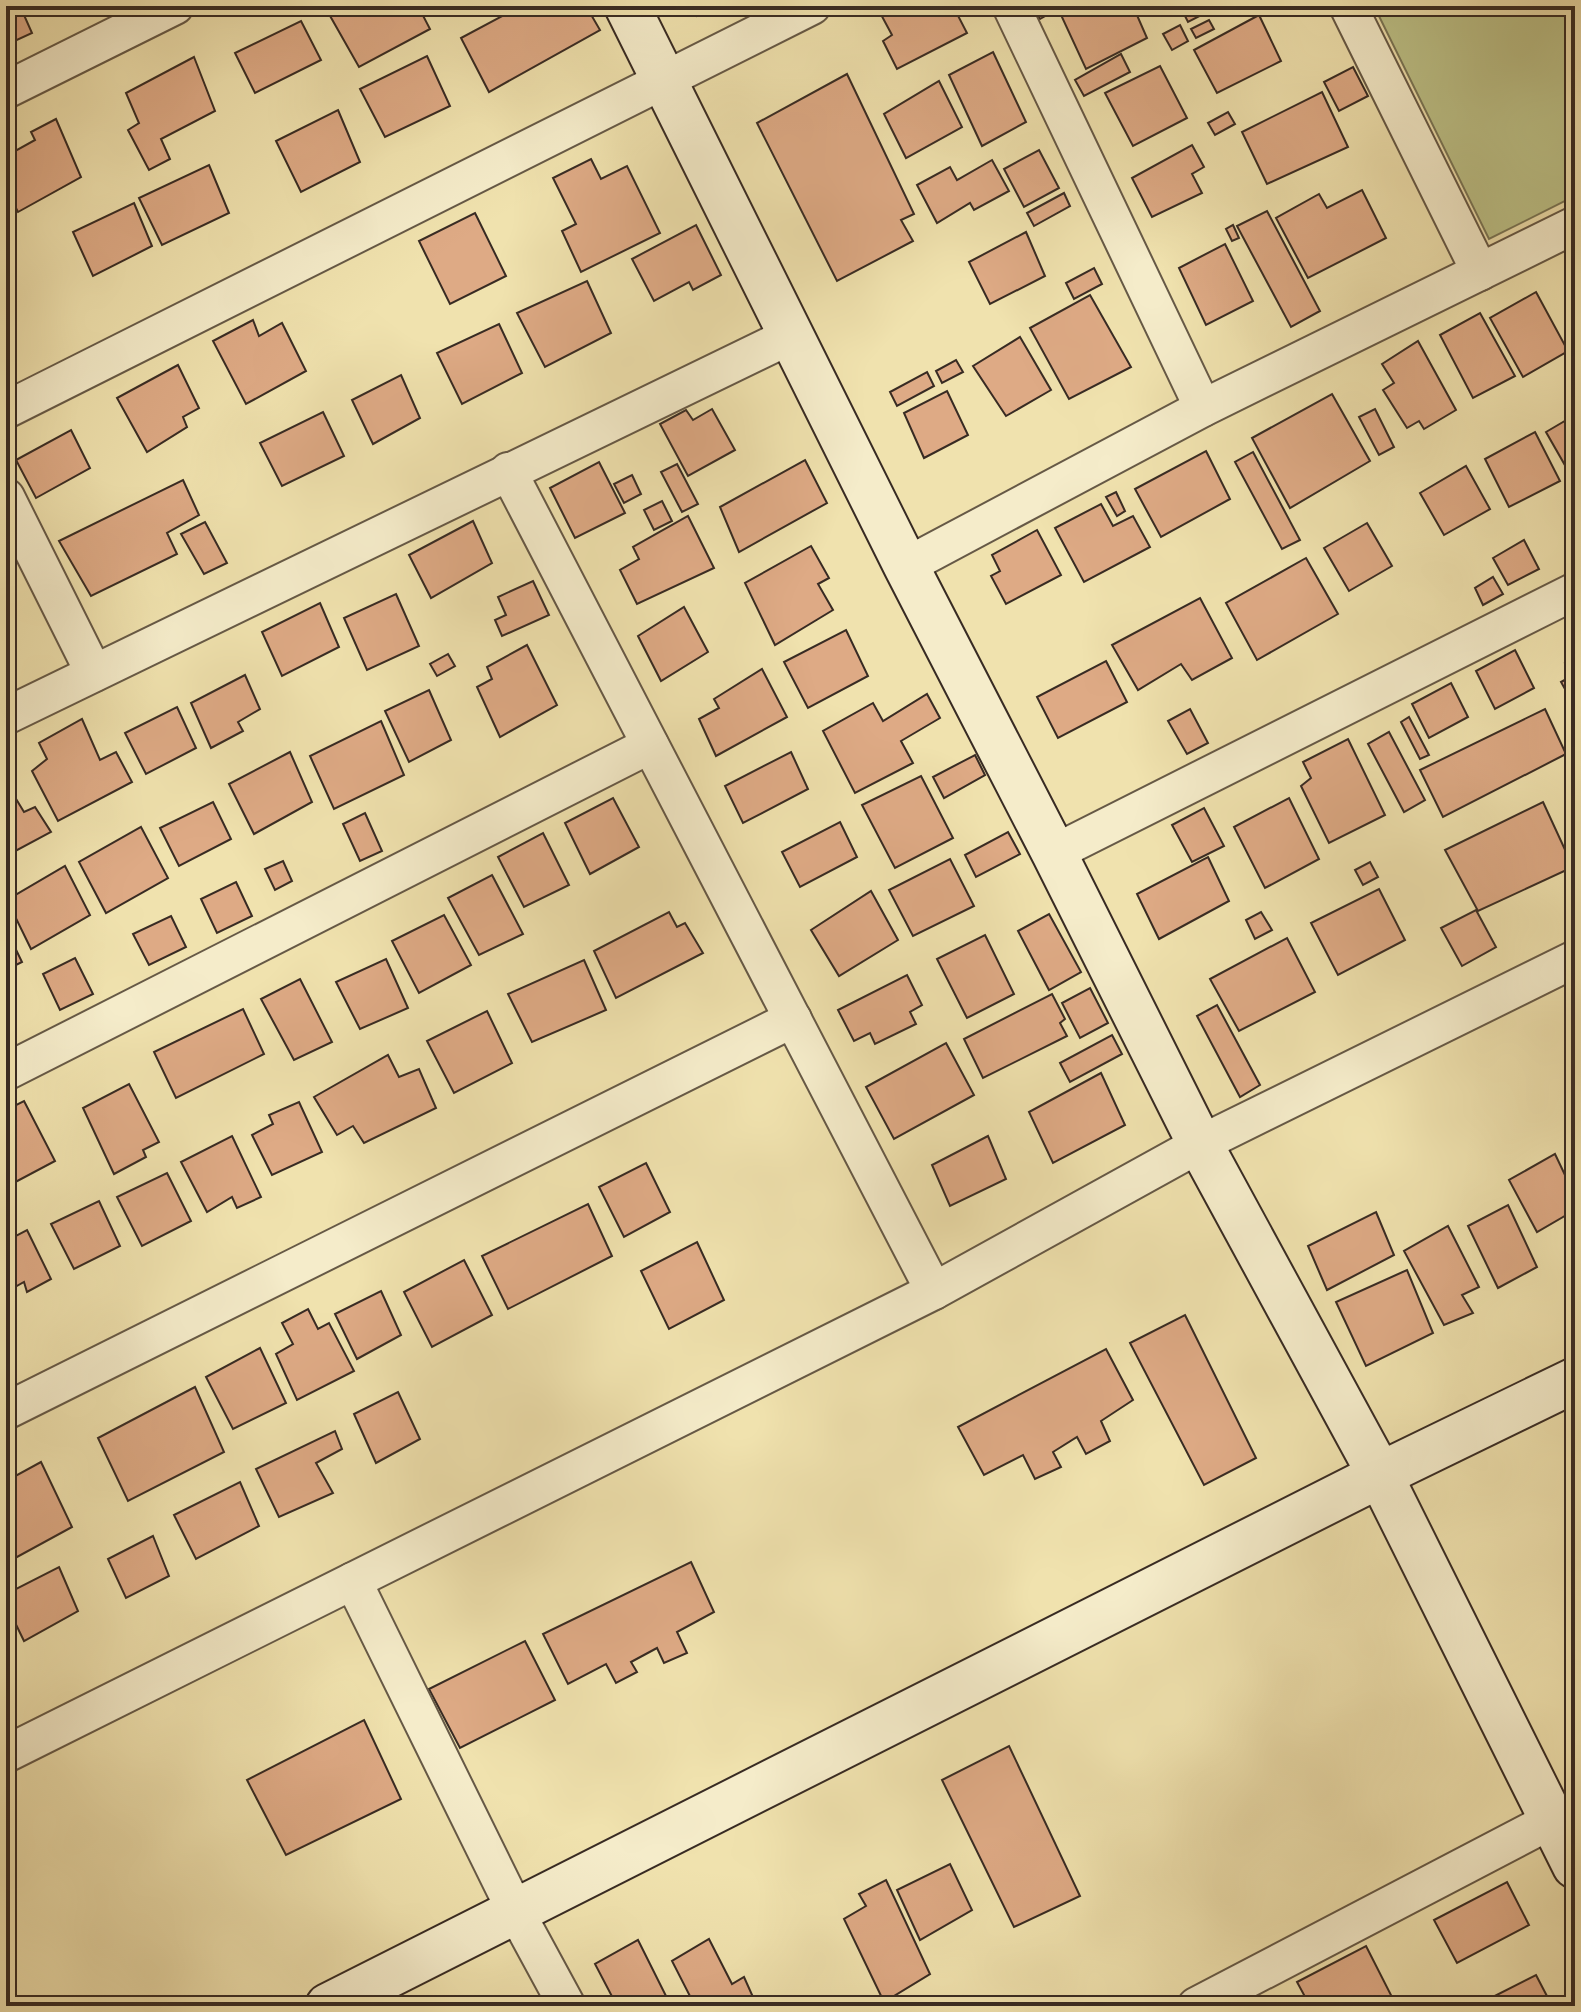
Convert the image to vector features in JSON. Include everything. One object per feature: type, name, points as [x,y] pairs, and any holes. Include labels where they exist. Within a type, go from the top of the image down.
[{"type":"street","points":[[6,90],[175,6]]},
{"type":"street","points":[[627,6],[906,566],[1200,1144],[1380,1475],[1575,1866]]},
{"type":"street","points":[[6,410],[812,6]]},
{"type":"street","points":[[1011,6],[1203,408]]},
{"type":"street","points":[[1348,6],[1480,272]]},
{"type":"street","points":[[906,566],[1203,408],[1575,225]]},
{"type":"street","points":[[6,716],[792,335]]},
{"type":"street","points":[[508,471],[934,1291]]},
{"type":"street","points":[[6,497],[94,673]]},
{"type":"street","points":[[1054,853],[1575,591]]},
{"type":"street","points":[[6,1072],[650,745]]},
{"type":"street","points":[[6,1754],[934,1291],[1200,1144],[1575,959]]},
{"type":"street","points":[[6,1411],[793,1019]]},
{"type":"street","points":[[328,2006],[1380,1475],[1575,1380]]},
{"type":"street","points":[[353,1581],[516,1912],[567,2006]]},
{"type":"street","points":[[1196,2006],[1261,1992],[1552,1820]]},
{"type":"green space","points":[[1374,6],[1575,6],[1575,196],[1489,239]]},
{"type":"building","points":[[6,6],[20,6],[32,33],[6,45]]},
{"type":"building","points":[[343,6],[418,6],[430,29],[359,67],[329,14]]},
{"type":"building","points":[[521,6],[586,6],[600,30],[489,92],[461,38]]},
{"type":"building","points":[[692,6],[718,6],[697,16]]},
{"type":"building","points":[[884,6],[953,6],[967,33],[897,69],[883,41],[892,35],[878,9]]},
{"type":"building","points":[[1032,6],[1063,6],[1040,19]]},
{"type":"building","points":[[1078,6],[1133,6],[1147,38],[1086,69],[1061,15]]},
{"type":"building","points":[[1180,6],[1219,6],[1188,22]]},
{"type":"building","points":[[1259,15],[1281,61],[1217,93],[1194,50]]},
{"type":"building","points":[[1209,20],[1214,29],[1196,38],[1191,29]]},
{"type":"building","points":[[301,21],[321,60],[255,93],[235,53]]},
{"type":"building","points":[[1180,25],[1188,41],[1172,50],[1163,34]]},
{"type":"building","points":[[993,52],[1026,122],[982,146],[949,75]]},
{"type":"building","points":[[1121,54],[1130,72],[1084,96],[1075,80]]},
{"type":"building","points":[[427,56],[450,106],[385,137],[360,89]]},
{"type":"building","points":[[194,57],[215,111],[161,139],[170,159],[149,170],[128,130],[139,123],[126,93]]},
{"type":"building","points":[[1160,66],[1187,118],[1133,146],[1105,93]]},
{"type":"building","points":[[1353,67],[1368,96],[1339,111],[1324,82]]},
{"type":"building","points":[[847,74],[914,214],[901,220],[913,241],[837,281],[757,123]]},
{"type":"building","points":[[939,81],[962,127],[906,158],[884,114]]},
{"type":"building","points":[[1322,92],[1348,147],[1267,184],[1242,132]]},
{"type":"building","points":[[338,110],[360,162],[301,192],[276,141]]},
{"type":"building","points":[[1228,112],[1235,124],[1215,135],[1208,123]]},
{"type":"building","points":[[56,119],[81,177],[18,212],[6,189],[6,156],[35,140],[31,132]]},
{"type":"building","points":[[1192,145],[1204,167],[1192,174],[1202,193],[1152,217],[1132,178]]},
{"type":"building","points":[[1039,150],[1059,188],[1024,207],[1004,169]]},
{"type":"building","points":[[591,159],[601,179],[627,166],[660,233],[581,272],[562,231],[576,224],[553,178]]},
{"type":"building","points":[[992,160],[1009,191],[974,210],[970,203],[937,223],[917,185],[950,167],[957,180]]},
{"type":"building","points":[[209,165],[229,213],[162,245],[139,198]]},
{"type":"building","points":[[1362,190],[1386,238],[1308,278],[1276,218],[1319,194],[1327,208]]},
{"type":"building","points":[[1064,193],[1070,206],[1034,226],[1027,213]]},
{"type":"building","points":[[134,203],[152,246],[93,276],[73,232]]},
{"type":"building","points":[[1267,211],[1320,311],[1291,327],[1237,226]]},
{"type":"building","points":[[475,213],[506,276],[450,304],[419,241]]},
{"type":"building","points":[[696,225],[721,275],[693,290],[689,282],[654,301],[632,259]]},
{"type":"building","points":[[1233,225],[1239,238],[1232,241],[1226,229]]},
{"type":"building","points":[[1026,232],[1045,276],[990,304],[969,262]]},
{"type":"building","points":[[1225,244],[1253,301],[1206,325],[1179,268]]},
{"type":"building","points":[[1094,268],[1102,284],[1074,299],[1066,283]]},
{"type":"building","points":[[587,281],[611,333],[545,367],[517,313]]},
{"type":"building","points":[[6,292],[15,311],[6,315]]},
{"type":"building","points":[[1536,292],[1568,351],[1523,377],[1490,318]]},
{"type":"building","points":[[1090,295],[1131,367],[1069,399],[1030,328]]},
{"type":"building","points":[[1480,313],[1515,376],[1473,398],[1440,335]]},
{"type":"building","points":[[253,320],[259,336],[282,323],[306,371],[246,404],[213,341]]},
{"type":"building","points":[[499,324],[522,373],[462,404],[437,353]]},
{"type":"building","points":[[1020,337],[1051,390],[1006,416],[973,366]]},
{"type":"building","points":[[1418,341],[1456,410],[1424,429],[1419,421],[1407,428],[1383,390],[1394,383],[1382,364]]},
{"type":"building","points":[[956,360],[963,372],[942,383],[936,371]]},
{"type":"building","points":[[178,365],[199,408],[183,417],[187,427],[147,452],[117,398]]},
{"type":"building","points":[[927,372],[934,386],[897,406],[890,392]]},
{"type":"building","points":[[401,375],[420,418],[373,444],[352,400]]},
{"type":"building","points":[[947,391],[968,435],[924,458],[904,413]]},
{"type":"building","points":[[1332,394],[1370,461],[1290,508],[1252,438]]},
{"type":"building","points":[[712,409],[735,450],[688,476],[660,424],[686,410],[693,420]]},
{"type":"building","points":[[1375,409],[1394,447],[1379,455],[1359,417]]},
{"type":"building","points":[[323,412],[344,456],[282,486],[260,443]]},
{"type":"building","points":[[1575,415],[1575,471],[1570,474],[1546,432]]},
{"type":"building","points":[[71,430],[90,468],[36,498],[16,460]]},
{"type":"building","points":[[1535,432],[1560,481],[1509,507],[1485,459]]},
{"type":"building","points":[[1206,451],[1230,499],[1161,537],[1135,489]]},
{"type":"building","points":[[1253,452],[1300,540],[1282,549],[1235,462]]},
{"type":"building","points":[[805,460],[827,503],[739,552],[720,507]]},
{"type":"building","points":[[599,462],[625,513],[575,538],[550,488]]},
{"type":"building","points":[[677,464],[698,504],[682,512],[661,472]]},
{"type":"building","points":[[1466,466],[1490,509],[1444,535],[1420,493]]},
{"type":"building","points":[[632,475],[641,494],[624,503],[614,484]]},
{"type":"building","points":[[183,480],[199,515],[167,533],[177,554],[91,596],[59,541]]},
{"type":"building","points":[[1116,492],[1125,511],[1117,516],[1106,497]]},
{"type":"building","points":[[662,501],[672,521],[654,530],[644,510]]},
{"type":"building","points":[[1101,504],[1113,526],[1133,516],[1150,547],[1084,582],[1055,528]]},
{"type":"building","points":[[688,516],[714,568],[637,604],[620,570],[639,559],[633,547]]},
{"type":"building","points":[[473,521],[492,563],[431,598],[409,555]]},
{"type":"building","points":[[205,522],[227,563],[204,574],[181,534]]},
{"type":"building","points":[[1367,523],[1392,566],[1349,591],[1324,548]]},
{"type":"building","points":[[1037,530],[1061,575],[1006,604],[991,576],[1000,571],[992,555]]},
{"type":"building","points":[[1524,540],[1539,569],[1508,585],[1493,558]]},
{"type":"building","points":[[811,546],[829,578],[818,584],[833,610],[775,645],[745,583]]},
{"type":"building","points":[[1306,558],[1338,614],[1257,660],[1226,603]]},
{"type":"building","points":[[1493,577],[1503,594],[1483,605],[1475,588]]},
{"type":"building","points":[[533,581],[549,615],[502,636],[495,620],[506,615],[498,597]]},
{"type":"building","points":[[396,594],[419,646],[367,670],[344,618]]},
{"type":"building","points":[[1200,598],[1232,658],[1192,680],[1181,664],[1138,690],[1112,645]]},
{"type":"building","points":[[320,603],[339,647],[282,676],[262,632]]},
{"type":"building","points":[[684,607],[708,652],[661,681],[638,636]]},
{"type":"building","points":[[846,630],[868,676],[808,708],[784,662]]},
{"type":"building","points":[[527,645],[557,705],[500,737],[477,687],[492,679],[487,667]]},
{"type":"building","points":[[1515,650],[1534,688],[1495,709],[1476,671]]},
{"type":"building","points":[[448,654],[455,666],[437,676],[430,664]]},
{"type":"building","points":[[1575,657],[1575,707],[1561,682],[1572,676],[1565,663]]},
{"type":"building","points":[[1106,661],[1127,702],[1058,738],[1037,697]]},
{"type":"building","points":[[762,669],[787,717],[716,756],[699,719],[719,708],[714,699]]},
{"type":"building","points":[[245,675],[260,709],[238,722],[243,731],[211,748],[191,703]]},
{"type":"building","points":[[1451,683],[1468,717],[1429,738],[1412,704]]},
{"type":"building","points":[[429,690],[451,740],[409,762],[385,711]]},
{"type":"building","points":[[927,694],[940,718],[901,741],[913,763],[855,793],[823,731],[873,703],[883,721]]},
{"type":"building","points":[[177,707],[196,748],[146,774],[125,733]]},
{"type":"building","points":[[1190,709],[1208,743],[1187,754],[1168,721]]},
{"type":"building","points":[[1545,709],[1566,754],[1443,817],[1420,770]]},
{"type":"building","points":[[1409,717],[1429,755],[1420,759],[1401,722]]},
{"type":"building","points":[[82,719],[100,760],[116,752],[132,782],[58,821],[32,771],[47,759],[39,743]]},
{"type":"building","points":[[381,721],[404,775],[334,809],[310,756]]},
{"type":"building","points":[[1389,732],[1425,800],[1404,812],[1368,744]]},
{"type":"building","points":[[1348,739],[1385,815],[1329,843],[1301,786],[1311,778],[1303,762]]},
{"type":"building","points":[[290,752],[312,802],[254,834],[229,784]]},
{"type":"building","points":[[791,752],[808,789],[743,823],[725,786]]},
{"type":"building","points":[[975,755],[985,775],[944,798],[933,777]]},
{"type":"building","points":[[921,776],[953,838],[895,868],[862,805]]},
{"type":"building","points":[[7,784],[24,812],[35,807],[51,832],[6,856]]},
{"type":"building","points":[[613,798],[639,847],[590,874],[565,823]]},
{"type":"building","points":[[1289,798],[1319,859],[1265,888],[1234,827]]},
{"type":"building","points":[[213,802],[231,839],[179,866],[160,828]]},
{"type":"building","points":[[1543,802],[1573,867],[1478,911],[1445,850]]},
{"type":"building","points":[[1204,808],[1224,846],[1192,862],[1172,825]]},
{"type":"building","points":[[365,813],[382,851],[360,861],[343,824]]},
{"type":"building","points":[[840,822],[857,857],[800,887],[782,852]]},
{"type":"building","points":[[141,827],[168,878],[106,913],[79,862]]},
{"type":"building","points":[[1008,832],[1020,854],[976,877],[965,855]]},
{"type":"building","points":[[543,833],[569,885],[524,907],[498,857]]},
{"type":"building","points":[[1208,857],[1229,901],[1159,939],[1137,894]]},
{"type":"building","points":[[950,859],[974,906],[913,936],[889,890]]},
{"type":"building","points":[[283,861],[292,881],[275,890],[265,869]]},
{"type":"building","points":[[1370,862],[1378,877],[1363,885],[1355,870]]},
{"type":"building","points":[[65,866],[90,915],[31,949],[7,900]]},
{"type":"building","points":[[492,875],[523,934],[479,955],[448,898]]},
{"type":"building","points":[[236,882],[252,916],[217,933],[201,899]]},
{"type":"building","points":[[1379,889],[1405,940],[1338,975],[1311,923]]},
{"type":"building","points":[[871,891],[898,940],[839,976],[811,930]]},
{"type":"building","points":[[1476,910],[1496,947],[1462,966],[1441,928]]},
{"type":"building","points":[[669,912],[677,927],[685,923],[703,953],[616,998],[594,951]]},
{"type":"building","points":[[1261,912],[1272,930],[1255,939],[1246,920]]},
{"type":"building","points":[[1049,914],[1081,972],[1049,990],[1018,931]]},
{"type":"building","points":[[444,915],[471,965],[419,993],[392,941]]},
{"type":"building","points":[[171,916],[186,947],[149,965],[133,934]]},
{"type":"building","points":[[6,929],[22,962],[6,970]]},
{"type":"building","points":[[985,935],[1014,994],[967,1018],[937,959]]},
{"type":"building","points":[[1287,938],[1315,992],[1239,1031],[1210,979]]},
{"type":"building","points":[[75,958],[93,994],[60,1010],[43,974]]},
{"type":"building","points":[[386,959],[408,1008],[360,1029],[336,982]]},
{"type":"building","points":[[584,960],[606,1010],[532,1042],[508,994]]},
{"type":"building","points":[[907,975],[922,1005],[910,1012],[916,1024],[875,1044],[870,1033],[854,1041],[838,1010]]},
{"type":"building","points":[[300,979],[332,1042],[294,1060],[261,999]]},
{"type":"building","points":[[1090,988],[1108,1023],[1080,1038],[1062,1003]]},
{"type":"building","points":[[1052,994],[1065,1019],[1060,1023],[1067,1036],[983,1078],[964,1039]]},
{"type":"building","points":[[1217,1005],[1260,1085],[1240,1097],[1197,1016]]},
{"type":"building","points":[[243,1009],[264,1054],[176,1098],[154,1052]]},
{"type":"building","points":[[487,1011],[512,1063],[454,1093],[427,1041]]},
{"type":"building","points":[[1112,1035],[1122,1054],[1070,1082],[1060,1063]]},
{"type":"building","points":[[946,1043],[974,1095],[894,1139],[866,1087]]},
{"type":"building","points":[[388,1055],[399,1077],[419,1069],[436,1108],[364,1143],[353,1126],[337,1135],[314,1097]]},
{"type":"building","points":[[1101,1073],[1125,1125],[1053,1163],[1029,1112]]},
{"type":"building","points":[[129,1084],[159,1142],[143,1150],[146,1157],[114,1174],[83,1108]]},
{"type":"building","points":[[24,1101],[55,1161],[6,1187],[6,1110]]},
{"type":"building","points":[[299,1102],[322,1152],[272,1175],[252,1135],[273,1124],[269,1115]]},
{"type":"building","points":[[232,1136],[261,1197],[237,1208],[232,1197],[207,1212],[181,1162]]},
{"type":"building","points":[[988,1136],[1006,1179],[950,1206],[932,1165]]},
{"type":"building","points":[[1555,1154],[1575,1196],[1575,1210],[1537,1232],[1509,1180]]},
{"type":"building","points":[[646,1163],[670,1212],[624,1237],[599,1187]]},
{"type":"building","points":[[167,1173],[191,1221],[142,1246],[117,1197]]},
{"type":"building","points":[[99,1201],[120,1246],[74,1269],[51,1224]]},
{"type":"building","points":[[588,1204],[612,1256],[508,1309],[482,1256]]},
{"type":"building","points":[[1508,1205],[1537,1267],[1498,1288],[1468,1226]]},
{"type":"building","points":[[1376,1212],[1394,1255],[1327,1290],[1308,1246]]},
{"type":"building","points":[[1448,1226],[1479,1287],[1462,1295],[1473,1313],[1444,1325],[1404,1251]]},
{"type":"building","points":[[27,1230],[51,1279],[27,1292],[24,1282],[6,1292],[6,1241]]},
{"type":"building","points":[[697,1242],[724,1300],[669,1329],[641,1271]]},
{"type":"building","points":[[464,1260],[492,1315],[432,1347],[404,1292]]},
{"type":"building","points":[[1407,1270],[1433,1333],[1366,1366],[1336,1302]]},
{"type":"building","points":[[381,1291],[401,1335],[357,1359],[335,1314]]},
{"type":"building","points":[[308,1309],[318,1329],[329,1323],[354,1371],[297,1400],[276,1354],[293,1344],[282,1323]]},
{"type":"building","points":[[1185,1315],[1256,1458],[1204,1485],[1130,1343]]},
{"type":"building","points":[[260,1348],[286,1403],[233,1429],[206,1377]]},
{"type":"building","points":[[1106,1349],[1133,1400],[1101,1421],[1110,1441],[1086,1454],[1077,1437],[1053,1452],[1061,1467],[1035,1479],[1023,1455],[984,1475],[958,1427]]},
{"type":"building","points":[[195,1387],[224,1452],[128,1501],[98,1438]]},
{"type":"building","points":[[398,1392],[420,1439],[376,1463],[354,1414]]},
{"type":"building","points":[[335,1431],[342,1449],[316,1463],[333,1493],[279,1517],[256,1469]]},
{"type":"building","points":[[41,1462],[72,1527],[6,1563],[6,1481]]},
{"type":"building","points":[[240,1482],[259,1526],[196,1559],[174,1515]]},
{"type":"building","points":[[153,1536],[169,1576],[126,1598],[108,1559]]},
{"type":"building","points":[[691,1562],[714,1612],[677,1632],[687,1653],[664,1663],[657,1648],[631,1662],[637,1672],[616,1683],[606,1664],[568,1684],[543,1634]]},
{"type":"building","points":[[59,1567],[78,1611],[24,1641],[6,1604],[6,1594]]},
{"type":"building","points":[[525,1641],[555,1700],[460,1748],[429,1689]]},
{"type":"building","points":[[364,1720],[401,1799],[286,1855],[247,1780]]},
{"type":"building","points":[[1009,1746],[1080,1896],[1014,1927],[942,1780]]},
{"type":"building","points":[[950,1864],[972,1910],[920,1940],[897,1890]]},
{"type":"building","points":[[886,1880],[930,1974],[884,2002],[844,1919],[866,1906],[859,1894]]},
{"type":"building","points":[[1507,1882],[1529,1925],[1457,1963],[1434,1920]]},
{"type":"building","points":[[709,1939],[732,1984],[744,1977],[757,2006],[695,2006],[672,1961]]},
{"type":"building","points":[[638,1940],[671,2006],[617,2006],[595,1964]]},
{"type":"building","points":[[1366,1946],[1394,2001],[1385,2006],[1310,2006],[1297,1982]]},
{"type":"building","points":[[1536,1975],[1549,2000],[1539,2006],[1475,2006]]}]
